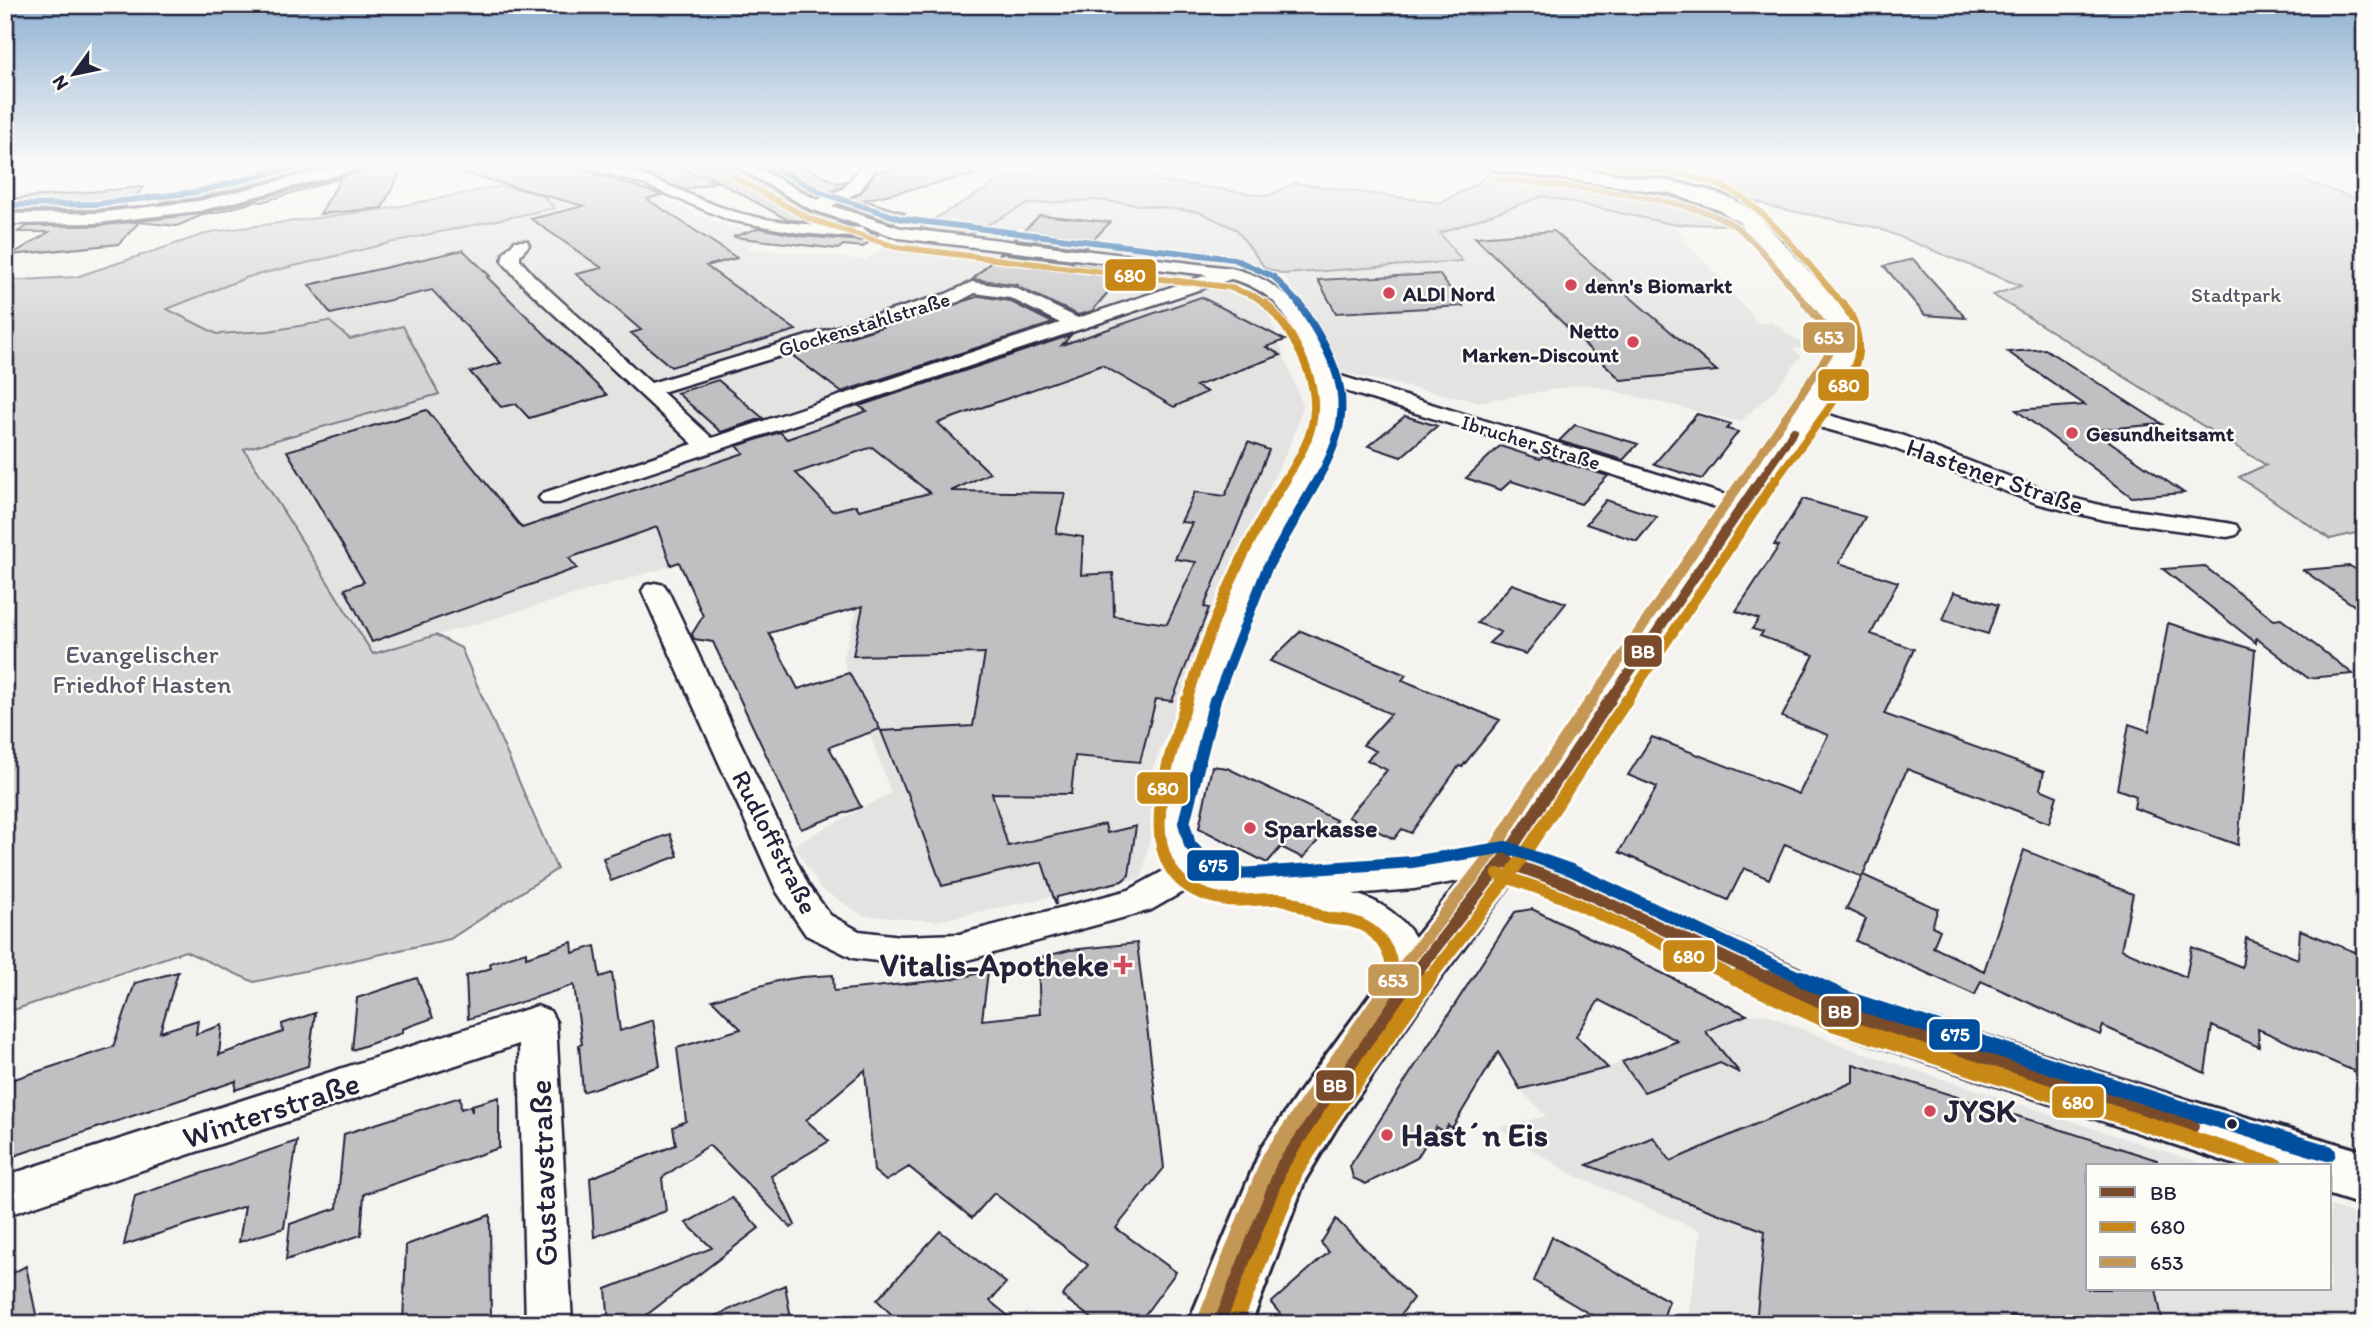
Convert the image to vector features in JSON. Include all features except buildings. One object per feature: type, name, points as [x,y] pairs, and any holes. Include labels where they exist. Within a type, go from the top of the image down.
[{"type":"main road","points":[[1219,1324],[1282,1166],[1319,1108],[1407,984],[1503,861],[1544,796],[1844,356],[1842,328],[1835,315],[1756,227]]},
{"type":"main road","points":[[1503,861],[1565,883],[1839,1011],[2191,1126],[2317,1164]]},
{"type":"main road","points":[[2332,1169],[2365,1179]]},
{"type":"street","points":[[794,227],[855,233],[899,233],[1231,273],[1257,282],[1283,301],[1310,348],[1322,377],[1328,393],[1328,412],[1320,445],[1306,474],[1271,529],[1242,591],[1204,690],[1170,822],[1174,849],[1193,870],[1207,880],[1238,888],[1414,876],[1503,861]]},
{"type":"street","points":[[881,227],[899,233]]},
{"type":"street","points":[[521,245],[512,253],[511,261],[708,446]]},
{"type":"street","points":[[551,498],[1231,273]]},
{"type":"street","name":"Glockenstahlstraße","points":[[648,390],[952,298],[972,287],[1015,292],[1076,324]]},
{"type":"street","name":"Ibrucher Straße","points":[[1322,377],[1740,507]]},
{"type":"street","name":"Hastener Straße","points":[[1808,412],[1827,422],[1893,440],[2044,498],[2104,513],[2227,530]]},
{"type":"street","name":"Rudloffstraße","points":[[655,591],[794,892],[818,925],[853,944],[901,950],[960,948],[1139,901],[1193,870]]},
{"type":"street","points":[[1288,885],[1323,903],[1356,908],[1373,915],[1387,927],[1407,956],[1407,984]]},
{"type":"street","name":"Winterstraße","points":[[5,1196],[537,1022]]},
{"type":"street","name":"Gustavstraße","points":[[537,1022],[549,1324]]},
{"type":"shaded area","points":[[470,227],[732,227],[764,234],[747,248],[865,260],[897,241],[947,246],[983,227],[1236,229],[1265,268],[1236,285],[1266,307],[1303,406],[1292,441],[1223,581],[1182,702],[1150,773],[1152,827],[1142,878],[937,921],[864,916],[821,889],[794,845],[891,793],[843,660],[869,565],[843,522],[661,569],[373,654],[243,449],[438,394],[403,327],[350,339],[269,331],[217,334],[166,309],[248,277]]},
{"type":"shaded area","points":[[1456,227],[1674,227],[1759,323],[1772,322],[1807,347],[1793,349],[1801,356],[1777,388],[1740,422],[1586,384],[1479,402],[1340,372],[1283,274],[1461,261],[1439,233]]},
{"type":"shaded area","points":[[1747,1015],[1768,1015],[1851,1049],[2203,1164],[2086,1164],[2086,1290],[2332,1290],[2332,1207],[2365,1217],[2365,1324],[1687,1324],[1701,1231],[1569,1173],[1499,1128],[1546,1116],[1520,1089],[1606,1068]]},
{"type":"green space","name":"Evangelischer Friedhof Hasten","points":[[249,227],[464,227],[248,277],[167,309],[217,334],[269,331],[329,321],[350,339],[403,326],[439,394],[244,449],[373,654],[436,635],[461,648],[557,869],[450,939],[254,982],[185,951],[5,1013],[5,281],[76,277],[211,232]]},
{"type":"green space","points":[[921,227],[983,227],[966,236]]},
{"type":"green space","points":[[1232,227],[1457,227],[1440,233],[1462,261],[1283,274],[1265,268]]},
{"type":"green space","name":"Stadtpark","points":[[1873,227],[2365,227],[2365,531],[2330,539],[2239,477],[2266,465],[1993,295],[2021,286]]},
{"type":"transit line","name":"680","points":[[835,227],[896,247],[1228,287],[1258,299],[1275,313],[1292,338],[1306,369],[1313,398],[1312,423],[1303,450],[1266,510],[1221,602],[1201,656],[1161,794],[1159,834],[1172,868],[1185,882],[1200,892],[1219,899],[1240,902],[1288,900],[1322,917],[1353,922],[1373,931],[1380,937],[1389,954],[1393,984]]},
{"type":"transit line","name":"675","points":[[969,227],[1234,259],[1264,271],[1291,292],[1306,314],[1332,360],[1341,384],[1342,412],[1333,450],[1267,568],[1217,694],[1184,823],[1190,845],[1201,859],[1218,868],[1239,874],[1412,862],[1506,847],[1571,870],[1844,998],[2195,1113],[2328,1153]]},
{"type":"transit line","name":"653","points":[[1206,1319],[1270,1158],[1396,976],[1492,853],[1532,788],[1830,352],[1830,340],[1823,323],[1736,227]]},
{"type":"transit line","name":"680","points":[[1234,1324],[1295,1172],[1331,1116],[1418,992],[1515,868],[1767,491],[1843,386],[1857,360],[1858,334],[1846,307],[1774,227]]},
{"type":"transit line","name":"BB","points":[[1219,1324],[1282,1166],[1319,1108],[1407,984],[1503,861],[1544,796],[1794,431]]},
{"type":"transit line","name":"BB","points":[[1503,861],[1565,883],[1839,1011],[2191,1126]]},
{"type":"transit line","name":"680","points":[[1498,874],[1560,896],[1835,1024],[2270,1164]]},
{"type":"place","name":"denn's Biomarkt","points":[[1571,285]]},
{"type":"place","name":"ALDI Nord","points":[[1389,293]]},
{"type":"place","name":"Netto Marken-Discount","points":[[1633,342]]},
{"type":"place","name":"Gesundheitsamt","points":[[2072,433]]},
{"type":"place","name":"Sparkasse","points":[[1250,828]]},
{"type":"place","name":"Vitalis-Apotheke","points":[[1123,965]]},
{"type":"place","name":"JYSK","points":[[1930,1111]]},
{"type":"place","name":"Hast´n Eis","points":[[1387,1135]]}]
